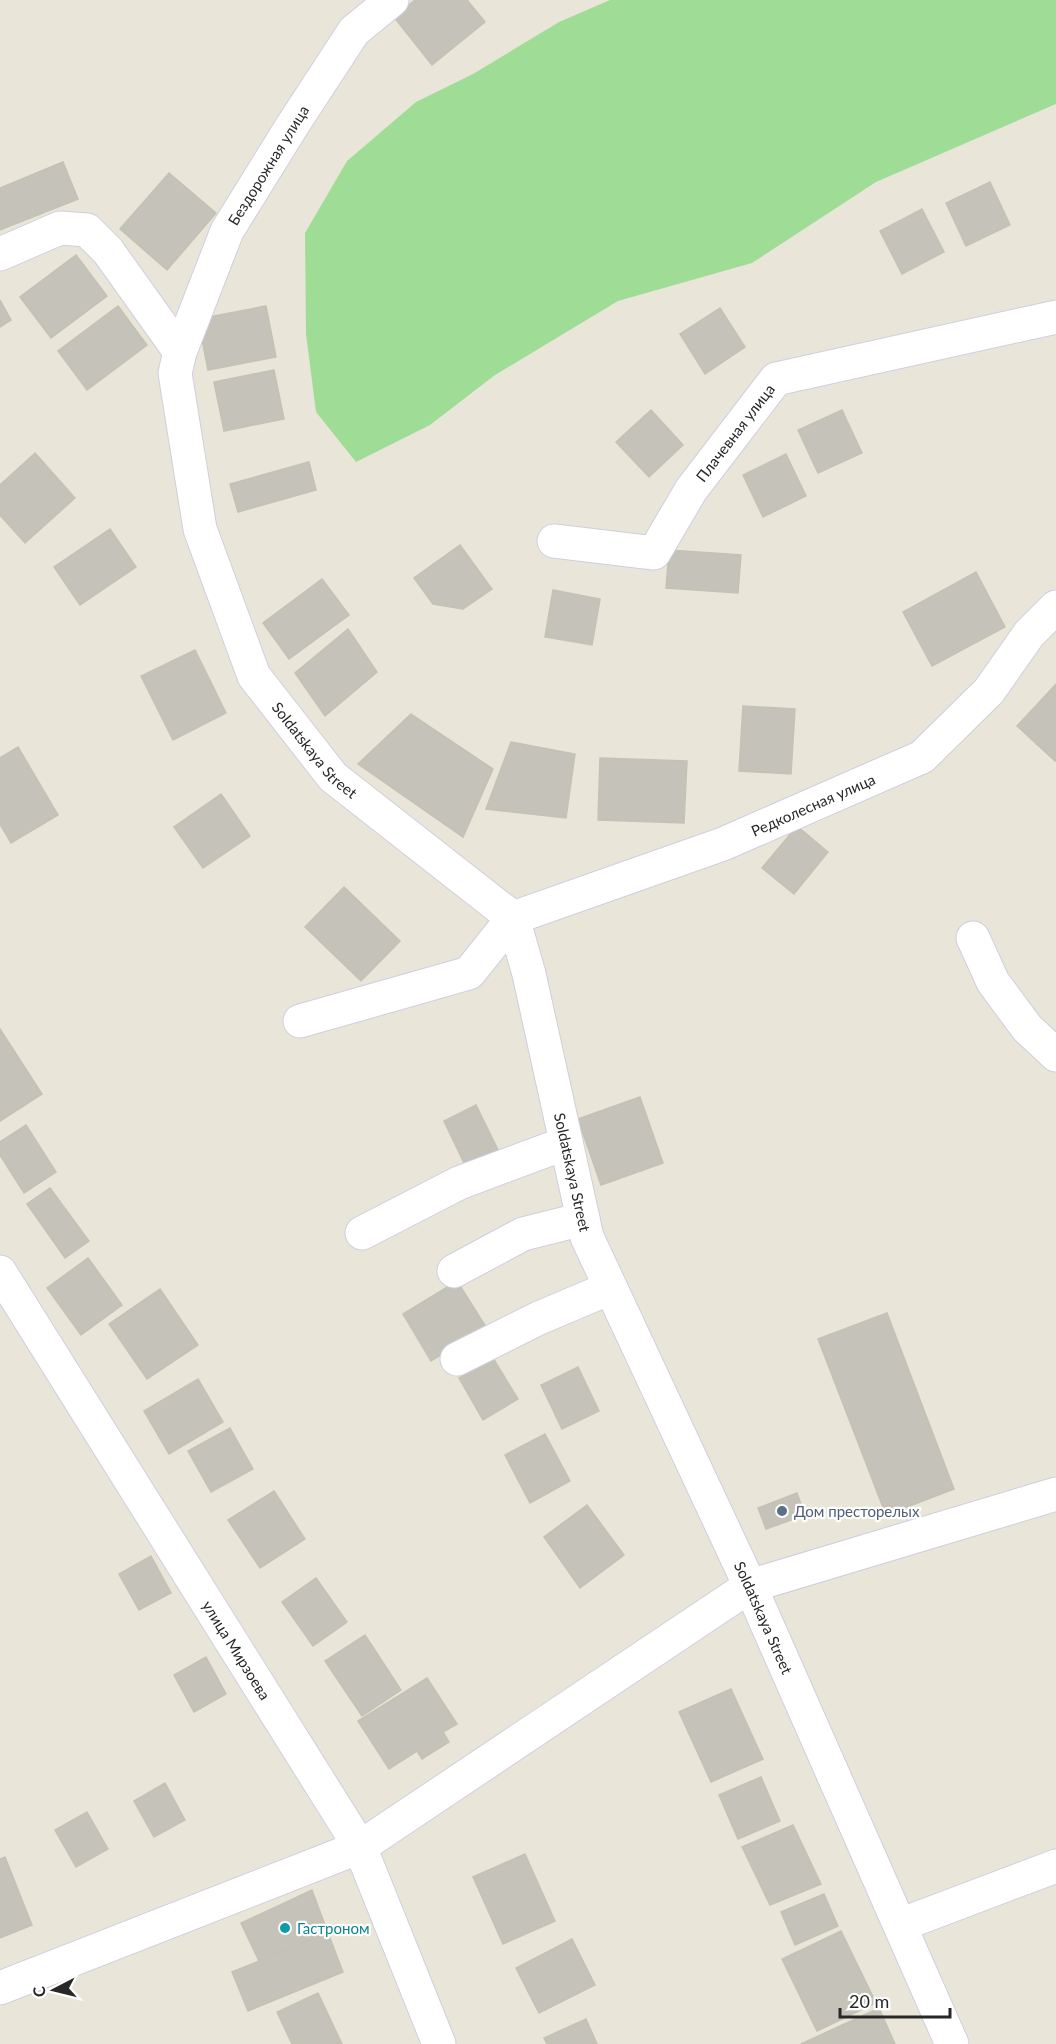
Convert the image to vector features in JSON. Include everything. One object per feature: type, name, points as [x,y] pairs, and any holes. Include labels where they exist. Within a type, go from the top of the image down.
[{"type":"street","name":"Бездорожная улица","points":[[180,352],[227,231],[354,31],[392,0]]},
{"type":"street","points":[[0,254],[60,228],[87,230],[108,251],[180,352]]},
{"type":"street","name":"Плачевная улица","points":[[554,541],[654,552],[691,490],[776,379],[1056,316]]},
{"type":"street","name":"Soldatskaya Street","points":[[180,352],[175,373],[200,529],[254,676],[333,777],[513,918],[529,974],[587,1237],[750,1586],[952,2044]]},
{"type":"street","name":"Редколесная улица","points":[[513,918],[723,844],[922,757],[989,691],[1029,634],[1056,607]]},
{"type":"street","points":[[300,1021],[469,972],[513,918]]},
{"type":"street","points":[[973,938],[993,982],[1027,1028],[1056,1055]]},
{"type":"street","points":[[362,1233],[459,1183],[566,1143]]},
{"type":"street","points":[[454,1271],[523,1234],[583,1219]]},
{"type":"street","name":"улица Мирзоева","points":[[0,1272],[360,1847],[439,2044]]},
{"type":"street","points":[[457,1359],[538,1317],[610,1288]]},
{"type":"street","points":[[0,1988],[360,1847],[750,1586],[1056,1494]]},
{"type":"street","points":[[900,1925],[1056,1866]]},
{"type":"green space","points":[[610,0],[1056,0],[1056,104],[876,182],[752,263],[618,301],[495,375],[430,425],[356,462],[316,412],[306,334],[305,233],[347,161],[416,102],[473,74],[559,22]]},
{"type":"building","points":[[415,0],[467,0],[485,22],[432,65],[394,17]]},
{"type":"building","points":[[63,162],[78,199],[0,230],[0,188]]},
{"type":"building","points":[[169,173],[216,213],[167,270],[120,229]]},
{"type":"building","points":[[990,182],[1010,225],[966,246],[946,203]]},
{"type":"building","points":[[922,209],[944,252],[902,274],[880,231]]},
{"type":"building","points":[[76,255],[107,296],[51,338],[20,297]]},
{"type":"building","points":[[0,300],[11,320],[0,327]]},
{"type":"building","points":[[118,306],[147,345],[87,390],[58,351]]},
{"type":"building","points":[[266,306],[276,357],[208,370],[198,319]]},
{"type":"building","points":[[720,308],[745,347],[705,374],[680,334]]},
{"type":"building","points":[[274,370],[284,419],[224,431],[214,382]]},
{"type":"building","points":[[651,410],[683,445],[649,477],[616,442]]},
{"type":"building","points":[[842,410],[862,453],[818,473],[798,430]]},
{"type":"building","points":[[35,453],[75,498],[25,543],[0,515],[0,485]]},
{"type":"building","points":[[786,454],[806,496],[763,517],[743,475]]},
{"type":"building","points":[[309,462],[316,490],[238,512],[230,484]]},
{"type":"building","points":[[110,529],[136,567],[80,605],[54,567]]},
{"type":"building","points":[[460,545],[492,589],[463,609],[433,604],[414,578]]},
{"type":"building","points":[[669,550],[741,555],[738,593],[666,588]]},
{"type":"building","points":[[976,572],[1005,627],[932,666],[903,612]]},
{"type":"building","points":[[322,579],[349,615],[289,659],[263,623]]},
{"type":"building","points":[[553,590],[600,599],[592,645],[545,637]]},
{"type":"building","points":[[348,629],[377,672],[325,716],[295,673]]},
{"type":"building","points":[[195,650],[226,713],[173,740],[141,676]]},
{"type":"building","points":[[1056,684],[1056,759],[1055,761],[1017,726]]},
{"type":"building","points":[[743,706],[795,709],[791,774],[739,771]]},
{"type":"building","points":[[411,714],[493,769],[463,837],[358,764]]},
{"type":"building","points":[[511,742],[575,754],[566,818],[486,809]]},
{"type":"building","points":[[18,747],[58,815],[11,843],[0,824],[0,758]]},
{"type":"building","points":[[600,758],[687,761],[684,823],[598,820]]},
{"type":"building","points":[[221,794],[250,836],[203,868],[174,827]]},
{"type":"building","points":[[797,826],[828,852],[794,894],[762,868]]},
{"type":"building","points":[[344,887],[400,941],[361,981],[305,927]]},
{"type":"building","points":[[0,1029],[42,1094],[0,1121]]},
{"type":"building","points":[[640,1097],[663,1163],[601,1185],[578,1119]]},
{"type":"building","points":[[476,1105],[499,1152],[466,1167],[444,1121]]},
{"type":"building","points":[[26,1125],[56,1172],[24,1193],[0,1155],[0,1142]]},
{"type":"building","points":[[50,1188],[89,1241],[65,1258],[27,1204]]},
{"type":"building","points":[[88,1258],[122,1305],[81,1335],[47,1288]]},
{"type":"building","points":[[457,1281],[486,1327],[431,1361],[403,1314]]},
{"type":"building","points":[[160,1289],[198,1345],[147,1379],[109,1324]]},
{"type":"building","points":[[887,1313],[954,1489],[886,1515],[818,1339]]},
{"type":"building","points":[[493,1358],[518,1399],[483,1420],[459,1378]]},
{"type":"building","points":[[578,1367],[599,1411],[562,1429],[541,1385]]},
{"type":"building","points":[[198,1379],[223,1422],[169,1454],[144,1411]]},
{"type":"building","points":[[230,1428],[253,1469],[211,1492],[188,1451]]},
{"type":"building","points":[[545,1434],[570,1481],[530,1503],[505,1455]]},
{"type":"building","points":[[274,1491],[305,1539],[260,1568],[228,1520]]},
{"type":"building","name":"Дом престорелых","points":[[797,1493],[805,1515],[766,1529],[758,1508]]},
{"type":"building","points":[[587,1505],[624,1555],[580,1588],[544,1537]]},
{"type":"building","points":[[151,1556],[171,1593],[139,1610],[119,1574]]},
{"type":"building","points":[[316,1578],[347,1622],[313,1646],[282,1602]]},
{"type":"building","points":[[365,1635],[401,1690],[362,1716],[325,1661]]},
{"type":"building","points":[[206,1657],[226,1694],[194,1712],[174,1675]]},
{"type":"building","points":[[427,1678],[457,1724],[443,1732],[449,1742],[422,1759],[417,1751],[389,1769],[358,1721]]},
{"type":"building","points":[[731,1689],[763,1759],[711,1782],[679,1712]]},
{"type":"building","points":[[761,1777],[780,1821],[738,1839],[719,1795]]},
{"type":"building","points":[[165,1783],[185,1820],[154,1837],[134,1801]]},
{"type":"building","points":[[87,1812],[108,1849],[76,1867],[55,1830]]},
{"type":"building","points":[[793,1825],[821,1884],[770,1905],[742,1847]]},
{"type":"building","points":[[525,1854],[555,1921],[503,1944],[473,1877]]},
{"type":"building","points":[[5,1857],[32,1925],[0,1938],[0,1859]]},
{"type":"building","name":"Гастроном","points":[[312,1890],[328,1933],[259,1961],[241,1923]]},
{"type":"building","points":[[824,1894],[838,1926],[795,1945],[781,1912]]},
{"type":"building","points":[[841,1931],[876,2003],[817,2031],[782,1959]]},
{"type":"building","points":[[328,1933],[343,1972],[248,2011],[232,1972]]},
{"type":"building","points":[[572,1939],[595,1985],[539,2013],[516,1968]]},
{"type":"building","points":[[318,1993],[342,2044],[292,2044],[277,2012]]},
{"type":"building","points":[[879,2008],[895,2044],[801,2044]]},
{"type":"building","points":[[586,2019],[597,2044],[547,2044],[544,2038]]},
{"type":"place","name":"Дом престорелых","points":[[782,1511]]},
{"type":"place","name":"Гастроном","points":[[285,1928]]}]
